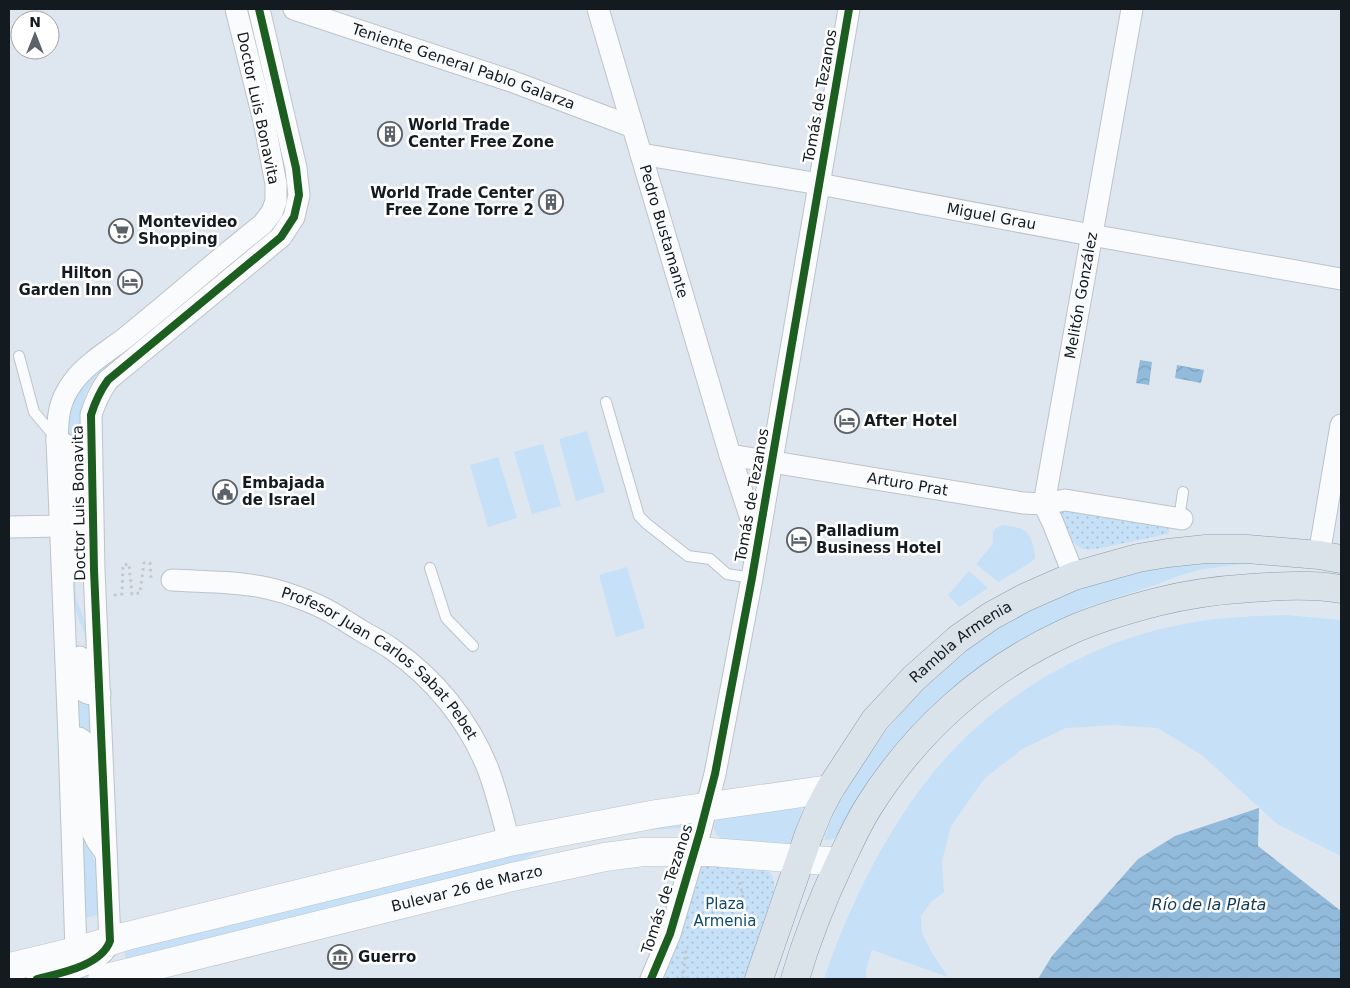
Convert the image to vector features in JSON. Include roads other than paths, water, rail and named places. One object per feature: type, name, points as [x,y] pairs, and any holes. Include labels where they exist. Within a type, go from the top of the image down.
[{"type":"main road","name":"Rambla Armenia","points":[[761,973],[800,859],[819,810],[830,789],[875,720],[914,678],[958,639],[991,616],[1024,598],[1074,576],[1138,558],[1206,549],[1247,548],[1330,557]]},
{"type":"main road","points":[[795,979],[821,903],[868,806],[912,748],[958,701],[988,678],[1028,652],[1065,633],[1121,612],[1199,577],[1246,570],[1296,571],[1308,568],[1314,563],[1330,557]]},
{"type":"main road","points":[[1121,612],[1177,597],[1212,591],[1270,586],[1341,589]]},
{"type":"street","name":"Doctor Luis Bonavita","points":[[86,969],[70,738],[60,526],[58,412],[73,381],[83,370],[263,224],[272,212],[276,201],[276,184],[264,121],[236,9]]},
{"type":"street","name":"Doctor Luis Bonavita","points":[[110,941],[94,570],[91,415],[98,396],[108,380],[281,237],[294,217],[299,195],[296,168],[259,9]]},
{"type":"street","name":"Teniente General Pablo Galarza","points":[[294,9],[512,81],[633,127]]},
{"type":"street","name":"Pedro Bustamante","points":[[598,9],[730,455],[758,539]]},
{"type":"street","name":"Tomás de Tezanos","points":[[651,979],[670,934],[715,774],[752,578],[849,9]]},
{"type":"street","name":"Melitón González","points":[[1044,504],[1132,9]]},
{"type":"street","name":"Miguel Grau","points":[[641,154],[819,184],[1341,279]]},
{"type":"street","points":[[1330,557],[1341,425]]},
{"type":"street","points":[[57,440],[68,446],[76,457],[81,587],[87,600],[96,609]]},
{"type":"street","points":[[730,455],[772,462]]},
{"type":"street","name":"Arturo Prat","points":[[772,462],[1023,503],[1044,504]]},
{"type":"street","points":[[1074,576],[1044,504],[1065,500],[1180,519]]},
{"type":"street","points":[[9,527],[60,526]]},
{"type":"street","name":"Profesor Juan Carlos Sabat Pebet","points":[[162,581],[231,583],[267,588],[326,609],[392,650],[418,670],[436,688],[457,713],[475,741],[494,786],[508,842]]},
{"type":"street","points":[[64,612],[72,619],[78,629],[82,689],[88,694],[100,694]]},
{"type":"street","points":[[70,738],[79,738],[86,743],[89,825],[105,853]]},
{"type":"street","name":"Bulevar 26 de Marzo","points":[[86,969],[110,941],[508,842],[656,814],[830,789]]},
{"type":"street","name":"Bulevar 26 de Marzo","points":[[37,979],[605,857],[643,852],[694,851],[840,862]]},
{"type":"street","name":"Bulevar 26 de Marzo","points":[[9,967],[86,969]]},
{"type":"lane","points":[[18,356],[34,412],[57,440]]},
{"type":"lane","points":[[606,402],[639,516],[646,524],[688,556],[710,559],[727,574],[752,578]]},
{"type":"lane","points":[[1180,519],[1183,492]]},
{"type":"lane","points":[[430,568],[446,618],[473,646]]},
{"type":"water","points":[[1140,360],[1152,362],[1149,385],[1136,383]]},
{"type":"water","points":[[1177,365],[1204,370],[1201,383],[1175,378]]},
{"type":"water","name":"Río de la Plata","points":[[1259,808],[1258,846],[1341,911],[1341,979],[1038,979],[1052,956],[1138,859],[1175,836]]},
{"type":"place","name":"World Trade Center Free Zone","points":[[390,134]]},
{"type":"place","name":"World Trade Center Free Zone Torre 2","points":[[551,202]]},
{"type":"place","name":"Montevideo Shopping","points":[[121,231]]},
{"type":"place","name":"Hilton Garden Inn","points":[[130,282]]},
{"type":"place","name":"After Hotel","points":[[847,421]]},
{"type":"place","name":"Embajada de Israel","points":[[225,492]]},
{"type":"place","name":"Palladium Business Hotel","points":[[799,540]]},
{"type":"place","name":"Guerro","points":[[340,957]]},
{"type":"park label","name":"Plaza Armenia","points":[[725,912]]}]
